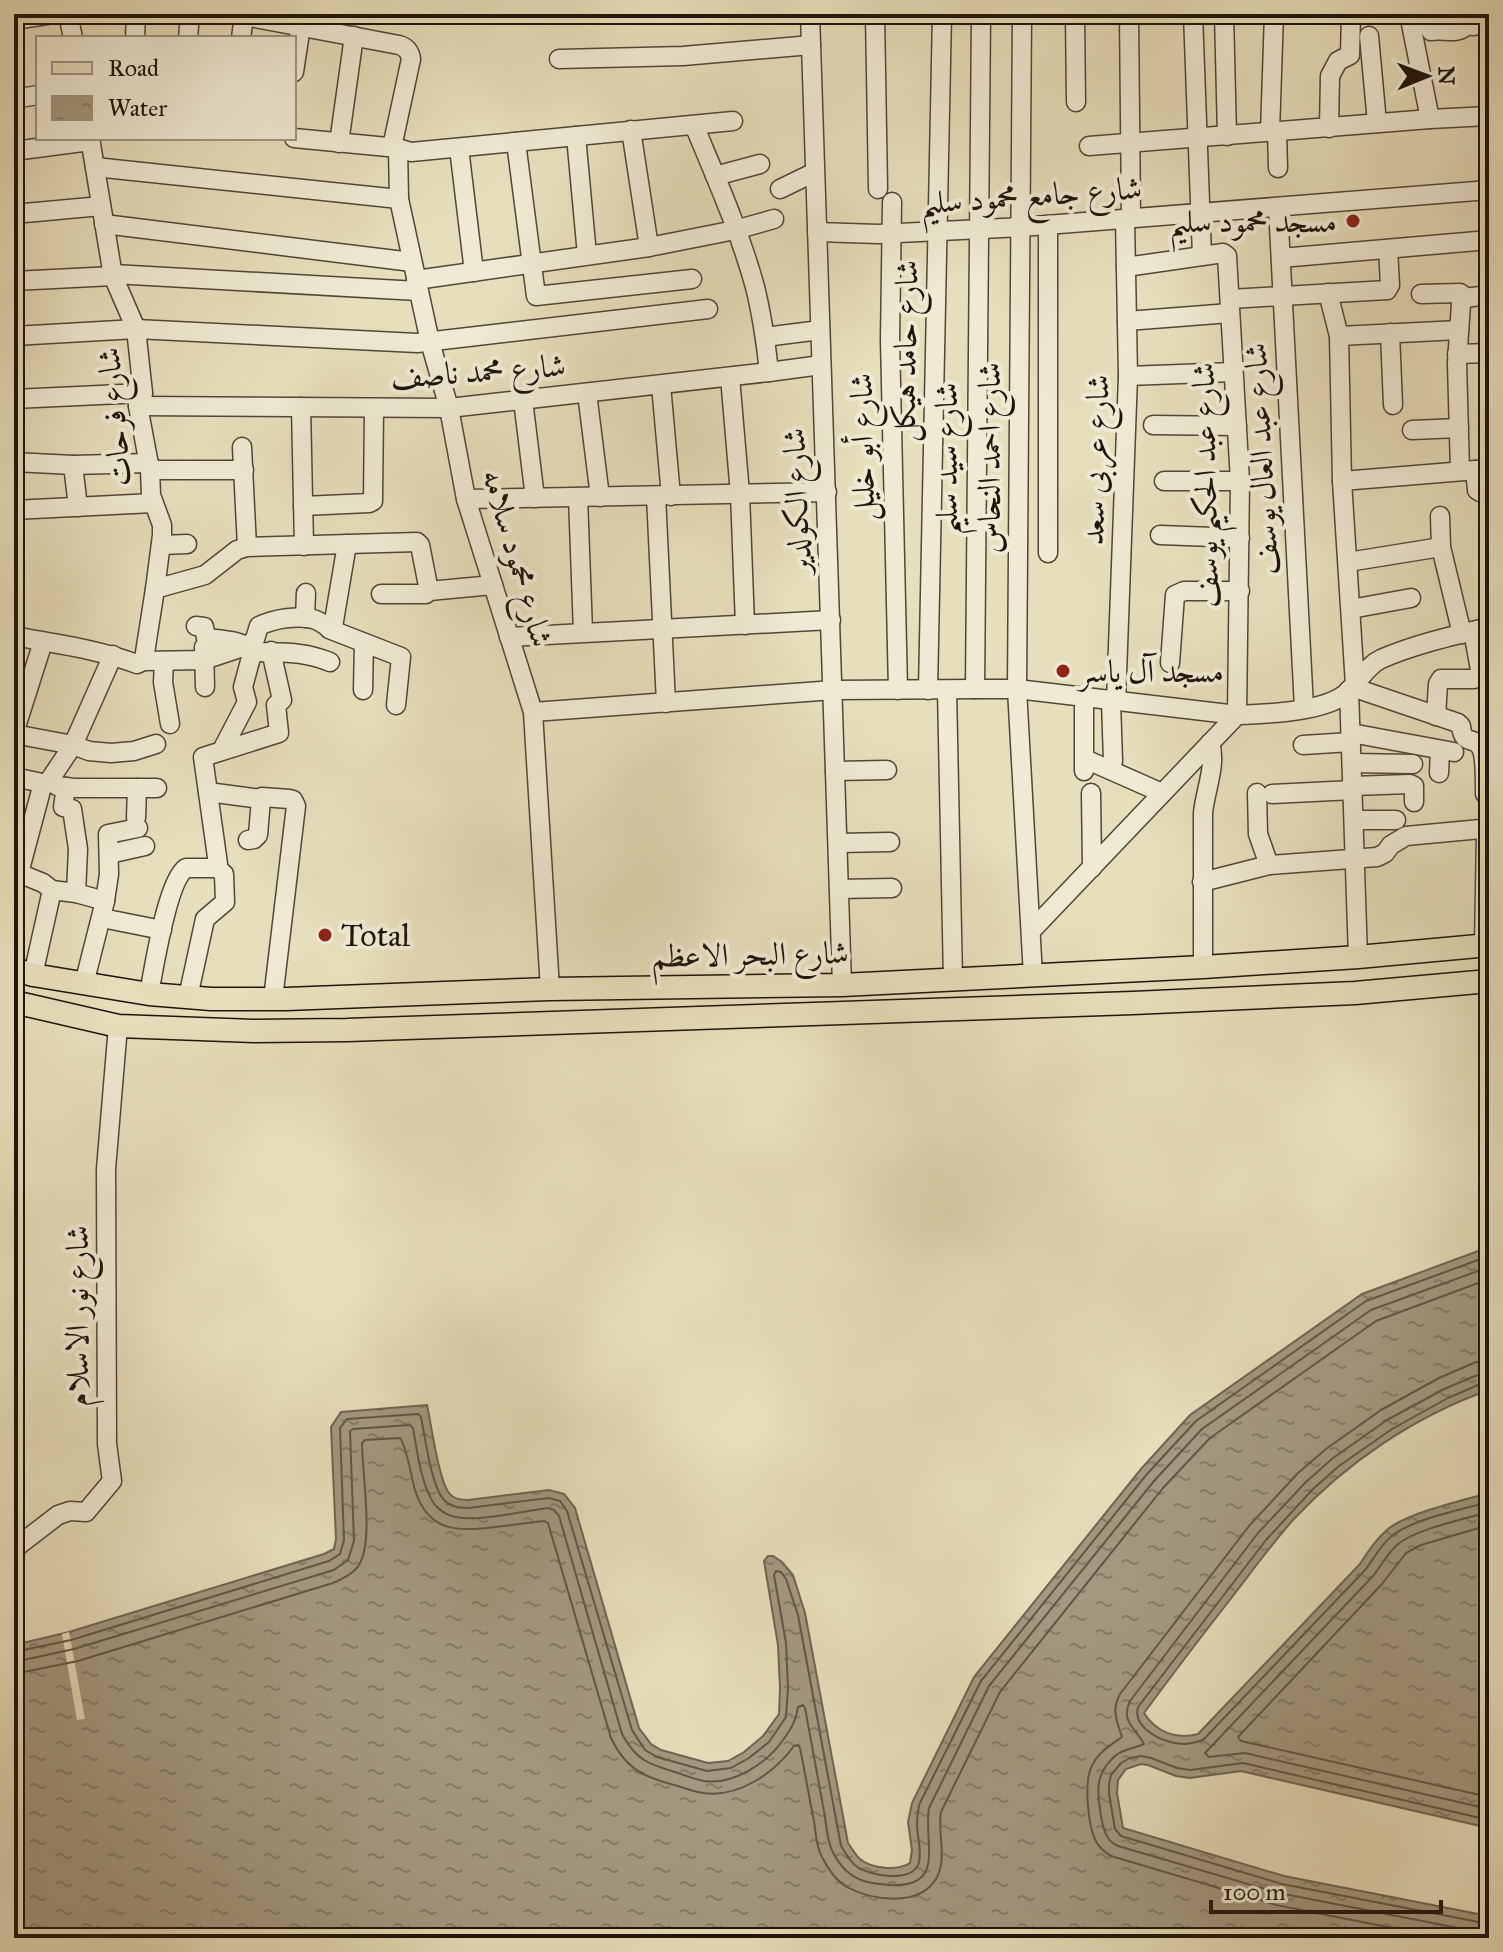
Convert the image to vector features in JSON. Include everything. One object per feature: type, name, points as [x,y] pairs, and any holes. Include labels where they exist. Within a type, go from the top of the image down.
[{"type":"main road","name":"شارع البحر الاعظم","points":[[24,972],[149,994],[273,999],[550,989],[842,985],[1203,967],[1487,945]]},
{"type":"main road","name":"شارع البحر الاعظم","points":[[14,1002],[118,1026],[254,1031],[347,1030],[1340,994],[1489,981]]},
{"type":"street","points":[[14,20],[53,14]]},
{"type":"street","points":[[68,14],[73,36]]},
{"type":"street","points":[[135,36],[136,14]]},
{"type":"street","points":[[188,36],[190,14]]},
{"type":"street","name":"شارع الكولدير","points":[[810,14],[842,985]]},
{"type":"street","points":[[875,14],[878,189]]},
{"type":"street","name":"شارع حامد هيكل","points":[[942,14],[938,230],[937,690],[953,980]]},
{"type":"street","name":"شارع سيد سليم","points":[[975,689],[981,14]]},
{"type":"street","name":"شارع احمد النحاس","points":[[1022,14],[1017,689],[1033,976]]},
{"type":"street","points":[[1075,14],[1076,102]]},
{"type":"street","name":"شارع عربى سعد","points":[[1113,761],[1128,376],[1129,14]]},
{"type":"street","points":[[1126,267],[1202,256],[1193,14]]},
{"type":"street","points":[[1224,14],[1227,136]]},
{"type":"street","points":[[1274,14],[1274,132],[1278,168]]},
{"type":"street","points":[[1329,128],[1330,76],[1338,61],[1350,55],[1351,14]]},
{"type":"street","points":[[1409,14],[1430,119]]},
{"type":"street","points":[[1418,14],[1431,31],[1462,30],[1467,25],[1474,26],[1472,18],[1489,17]]},
{"type":"street","points":[[241,36],[239,15],[354,36],[339,143]]},
{"type":"street","points":[[296,59],[301,26]]},
{"type":"street","name":"شارع محمود سلامه","points":[[354,36],[402,46],[411,59],[395,147],[399,199],[430,342],[449,408],[466,499],[533,712],[550,989]]},
{"type":"street","points":[[1369,36],[1364,78],[1377,123]]},
{"type":"street","points":[[559,59],[683,56],[811,45]]},
{"type":"street","points":[[14,99],[36,95]]},
{"type":"street","points":[[1089,146],[1489,116]]},
{"type":"street","points":[[296,138],[395,147],[411,152],[733,121]]},
{"type":"street","points":[[694,125],[754,286],[769,372]]},
{"type":"street","points":[[631,130],[649,247]]},
{"type":"street","points":[[576,136],[587,255]]},
{"type":"street","points":[[14,151],[90,140]]},
{"type":"street","name":"شارع فرحات","points":[[90,140],[113,275],[136,329],[140,400],[153,503],[162,525],[143,661]]},
{"type":"street","points":[[516,142],[535,294],[692,279]]},
{"type":"street","points":[[459,148],[474,272]]},
{"type":"street","points":[[715,176],[760,164]]},
{"type":"street","points":[[95,167],[399,199]]},
{"type":"street","points":[[780,189],[815,172]]},
{"type":"street","name":"شارع جامع محمود سليم","points":[[817,232],[892,234],[978,230],[1489,190]]},
{"type":"street","name":"شارع أبو خليل","points":[[892,202],[890,340],[898,690]]},
{"type":"street","name":"شارع عبد العال يوسف","points":[[1278,207],[1304,708]]},
{"type":"street","points":[[14,214],[103,215],[416,278]]},
{"type":"street","points":[[14,281],[113,275],[416,278],[649,247],[774,219]]},
{"type":"street","points":[[1048,225],[1048,553]]},
{"type":"street","points":[[1281,258],[1489,240]]},
{"type":"street","points":[[1127,321],[1283,295],[1387,290],[1390,285],[1388,249]]},
{"type":"street","name":"شارع عبد الحكيم يوسف","points":[[1202,256],[1226,253],[1240,481],[1237,715]]},
{"type":"street","points":[[1328,293],[1339,336],[1342,481],[1351,609],[1351,738],[1358,957]]},
{"type":"street","points":[[1421,294],[1460,293],[1467,298]]},
{"type":"street","points":[[1489,295],[1462,300],[1457,354],[1459,428],[1475,470],[1477,490],[1489,492]]},
{"type":"street","points":[[14,336],[136,329],[417,343],[708,309]]},
{"type":"street","points":[[765,337],[820,330]]},
{"type":"street","points":[[1339,336],[1459,330]]},
{"type":"street","points":[[1390,333],[1393,405]]},
{"type":"street","points":[[1457,354],[1489,353]]},
{"type":"street","name":"شارع محمد ناصف","points":[[14,399],[449,408],[821,365]]},
{"type":"street","points":[[1128,376],[1233,372]]},
{"type":"street","points":[[730,377],[740,494],[745,625]]},
{"type":"street","points":[[661,385],[666,703]]},
{"type":"street","points":[[587,393],[600,497]]},
{"type":"street","points":[[523,400],[535,498]]},
{"type":"street","points":[[301,407],[304,546]]},
{"type":"street","points":[[303,506],[373,501],[374,408]]},
{"type":"street","points":[[1153,425],[1237,426]]},
{"type":"street","points":[[1412,430],[1459,428]]},
{"type":"street","points":[[242,447],[247,547]]},
{"type":"street","points":[[14,462],[244,470]]},
{"type":"street","points":[[73,465],[78,507]]},
{"type":"street","points":[[1342,481],[1475,470]]},
{"type":"street","points":[[1395,476],[1397,496]]},
{"type":"street","points":[[1164,481],[1240,481]]},
{"type":"street","points":[[466,499],[827,492]]},
{"type":"street","points":[[578,497],[583,632]]},
{"type":"street","points":[[14,510],[37,513],[78,507],[153,503]]},
{"type":"street","points":[[1436,716],[1441,679],[1484,678],[1480,670],[1475,630],[1441,547],[1440,516]]},
{"type":"street","points":[[1160,535],[1240,538]]},
{"type":"street","points":[[155,589],[205,575],[237,550],[247,547],[419,543],[429,591]]},
{"type":"street","points":[[161,545],[187,544]]},
{"type":"street","points":[[329,629],[333,627],[347,544]]},
{"type":"street","points":[[1348,562],[1441,547]]},
{"type":"street","points":[[381,594],[426,594],[429,591],[493,585]]},
{"type":"street","points":[[1170,663],[1175,595],[1184,591],[1240,591]]},
{"type":"street","points":[[305,618],[306,593]]},
{"type":"street","points":[[1351,609],[1411,598]]},
{"type":"street","points":[[217,868],[208,834],[208,792],[203,757],[279,733],[276,705],[282,700],[255,639],[260,626],[269,621],[305,618],[401,657],[396,705]]},
{"type":"street","points":[[509,637],[831,620]]},
{"type":"street","points":[[533,712],[834,690],[1017,689],[1237,715],[1271,713],[1330,703],[1343,696],[1378,660],[1428,641],[1475,630]]},
{"type":"street","points":[[205,687],[200,631],[309,664]]},
{"type":"street","points":[[14,636],[113,655],[137,664],[143,661],[204,660],[224,651],[291,651],[330,662]]},
{"type":"street","points":[[43,642],[21,687],[14,733],[89,751],[111,753],[134,751],[156,744]]},
{"type":"street","points":[[363,690],[364,643]]},
{"type":"street","points":[[222,750],[247,702],[243,687],[262,652]]},
{"type":"street","points":[[113,655],[73,745],[45,784],[16,872],[47,880],[104,910],[162,930]]},
{"type":"street","points":[[164,662],[163,682],[170,724]]},
{"type":"street","points":[[1352,687],[1458,723],[1464,738],[1480,745],[1485,794]]},
{"type":"street","points":[[1084,698],[1085,765],[1162,793]]},
{"type":"street","points":[[1031,931],[1237,715]]},
{"type":"street","points":[[1303,745],[1351,738],[1447,751],[1439,773]]},
{"type":"street","points":[[1203,967],[1203,813],[1212,766],[1210,743]]},
{"type":"street","points":[[1352,763],[1413,764]]},
{"type":"street","points":[[835,771],[887,770]]},
{"type":"street","points":[[14,777],[66,787],[157,788]]},
{"type":"street","points":[[1269,865],[1258,834],[1265,793],[1410,784],[1414,786],[1414,802]]},
{"type":"street","points":[[66,787],[63,807],[72,809],[78,849],[76,893]]},
{"type":"street","points":[[84,984],[104,910],[109,874],[108,834],[137,823],[137,788]]},
{"type":"street","points":[[208,792],[289,799],[296,806],[273,999]]},
{"type":"street","points":[[1091,793],[1092,868]]},
{"type":"street","points":[[248,840],[258,835],[260,798]]},
{"type":"street","points":[[1354,820],[1396,820]]},
{"type":"street","points":[[1202,882],[1269,865],[1377,857],[1406,836],[1481,829],[1484,831],[1487,945]]},
{"type":"street","points":[[838,843],[890,842]]},
{"type":"street","points":[[109,854],[145,846]]},
{"type":"street","points":[[149,994],[170,895],[182,869],[217,868],[224,874],[225,902],[205,919],[188,997]]},
{"type":"street","points":[[24,972],[47,880]]},
{"type":"street","points":[[839,889],[892,888]]},
{"type":"street","name":"شارع نور الاسلام","points":[[14,1549],[58,1515],[70,1511],[86,1512],[112,1481],[107,1444],[106,1169],[118,1026]]},
{"type":"water","points":[[1489,1247],[1489,1390],[1435,1413],[1383,1443],[1314,1499],[1268,1550],[1144,1713],[1154,1725],[1167,1733],[1182,1736],[1198,1734],[1360,1564],[1372,1545],[1388,1529],[1422,1512],[1489,1493],[1489,1828],[1241,1771],[1190,1778],[1141,1764],[1126,1769],[1118,1780],[1117,1793],[1123,1828],[1284,1876],[1489,1916],[1489,1938],[14,1938],[14,1645],[69,1632],[334,1549],[331,1427],[341,1412],[427,1405],[442,1478],[450,1494],[456,1498],[468,1500],[549,1490],[564,1494],[575,1508],[639,1728],[651,1744],[661,1750],[708,1763],[728,1761],[763,1736],[779,1714],[778,1645],[764,1561],[768,1556],[773,1556],[782,1562],[793,1575],[805,1613],[848,1843],[865,1862],[878,1867],[899,1867],[910,1863],[912,1850],[908,1822],[912,1803],[974,1677],[1141,1469],[1190,1415],[1362,1294]]},
{"type":"pier","points":[[69,1632],[85,1719],[77,1720],[62,1634]]},
{"type":"place","name":"مسجد محمود سليم","points":[[1353,221]]},
{"type":"place","name":"مسجد آل ياسر","points":[[1063,671]]},
{"type":"place","name":"Total","points":[[325,935]]}]
